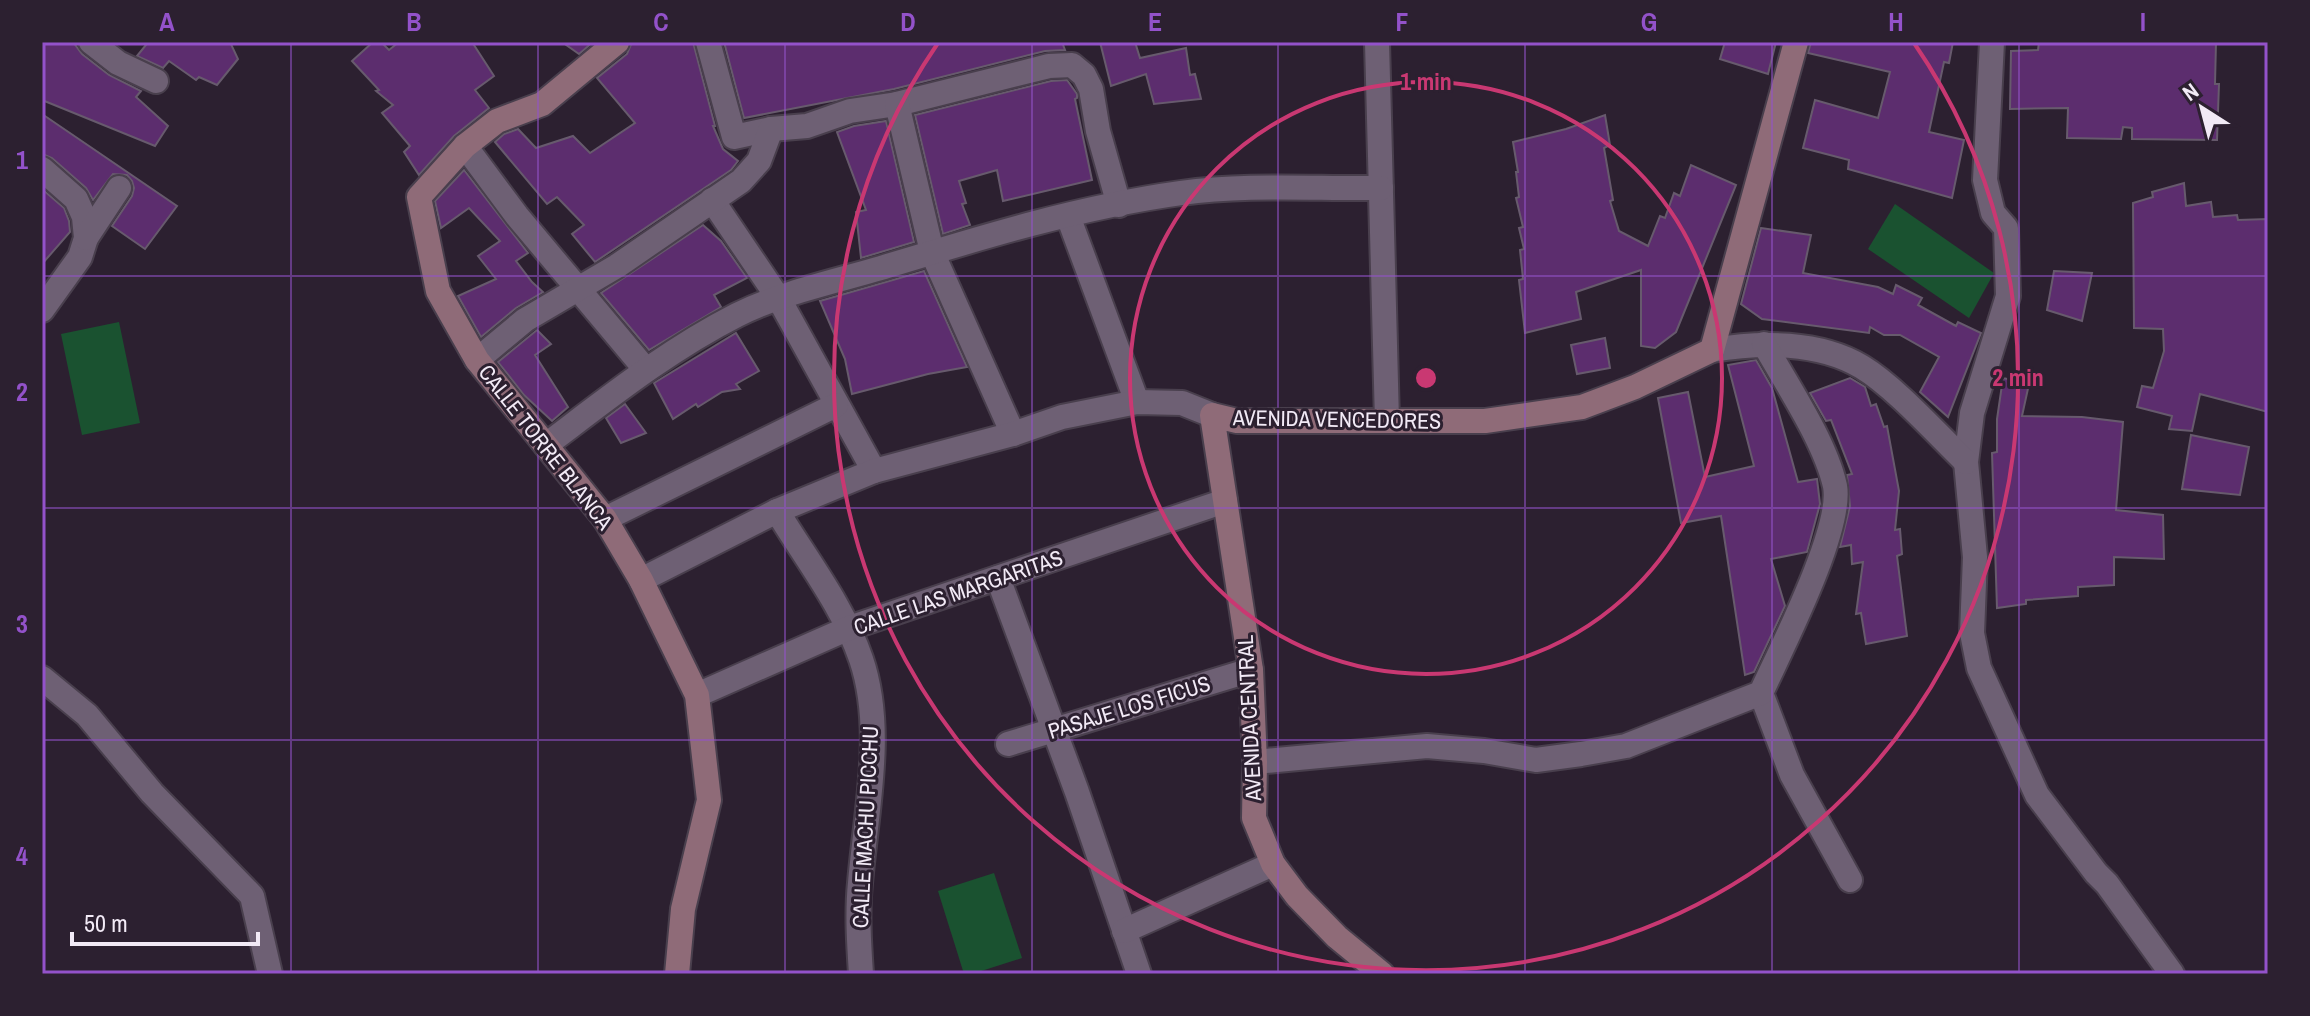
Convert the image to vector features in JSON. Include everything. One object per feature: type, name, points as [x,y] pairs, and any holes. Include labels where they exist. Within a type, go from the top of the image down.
[{"type":"street","points":[[91,42],[118,63],[156,81]]},
{"type":"street","points":[[617,42],[542,104],[497,121],[465,146],[517,216],[646,370]]},
{"type":"street","points":[[708,42],[734,137],[807,126],[850,111],[897,104],[1049,66],[1072,65],[1084,75],[1091,89],[1098,131],[1119,205]]},
{"type":"street","points":[[1377,42],[1387,421]]},
{"type":"street","points":[[1712,350],[1796,42]]},
{"type":"street","points":[[1992,42],[1985,180],[1993,213],[2006,228],[2008,296],[1972,413],[1966,462],[1975,557],[1972,633],[1984,679],[2037,795],[2172,974]]},
{"type":"street","points":[[897,104],[932,252],[1013,434]]},
{"type":"street","points":[[477,360],[525,320],[617,266],[741,181],[759,161],[771,129]]},
{"type":"street","name":"CALLE TORRE BLANCA","points":[[465,146],[419,197],[438,291],[477,360],[605,519],[641,580],[697,695],[709,800],[683,909],[677,974]]},
{"type":"street","points":[[42,169],[76,199],[84,217],[86,238]]},
{"type":"street","points":[[47,294],[80,257],[86,238],[119,188]]},
{"type":"street","points":[[546,445],[646,370],[737,315],[779,299],[932,252],[1068,216],[1180,193],[1228,188],[1381,188]]},
{"type":"street","points":[[712,200],[779,299],[874,471]]},
{"type":"street","points":[[1068,216],[1137,402]]},
{"type":"street","points":[[1764,344],[1828,460],[1836,490],[1832,523],[1822,554],[1761,693],[1792,775],[1850,880]]},
{"type":"street","name":"AVENIDA VENCEDORES","points":[[641,580],[777,511],[874,471],[1013,434],[1062,417],[1137,402],[1182,403],[1237,421],[1485,421],[1582,407],[1635,387],[1712,350],[1764,344],[1824,351],[1862,367],[1966,462]]},
{"type":"street","points":[[605,519],[836,405]]},
{"type":"street","name":"AVENIDA CENTRAL","points":[[1212,415],[1251,670],[1254,818],[1273,864],[1297,896],[1337,937],[1382,974]]},
{"type":"street","name":"CALLE LAS MARGARITAS","points":[[697,695],[849,628],[1225,501]]},
{"type":"street","name":"CALLE MACHU PICCHU","points":[[777,511],[849,628],[862,663],[871,707],[872,761],[860,886],[861,974]]},
{"type":"street","points":[[998,578],[1055,730],[1139,974]]},
{"type":"street","name":"PASAJE LOS FICUS","points":[[1008,744],[1251,670]]},
{"type":"street","points":[[42,678],[87,715],[152,793],[252,896],[270,974]]},
{"type":"street","points":[[1255,762],[1427,746],[1536,760],[1581,754],[1626,746],[1761,693]]},
{"type":"street","points":[[1124,931],[1273,864]]},
{"type":"green space","points":[[1895,204],[1994,273],[1969,318],[1868,249]]},
{"type":"green space","points":[[119,322],[140,423],[82,435],[61,334]]},
{"type":"green space","points":[[994,873],[1022,958],[964,974],[938,891]]},
{"type":"building","points":[[42,42],[73,42],[82,54],[109,75],[141,91],[136,97],[168,126],[155,146],[42,100]]},
{"type":"building","points":[[141,42],[230,42],[238,59],[217,85],[199,77],[196,80],[169,61],[163,68],[137,56],[146,45]]},
{"type":"building","points":[[373,42],[381,42],[389,50],[399,42],[472,42],[494,76],[475,90],[489,108],[454,136],[419,175],[404,152],[410,146],[382,113],[393,105],[376,91],[379,90],[352,61]]},
{"type":"building","points":[[562,42],[593,42],[579,54]]},
{"type":"building","points":[[632,42],[693,42],[713,126],[723,149],[738,161],[731,170],[595,262],[572,234],[584,225],[557,197],[547,204],[495,142],[504,134],[518,129],[536,148],[573,136],[590,153],[635,123],[597,78],[627,54]]},
{"type":"building","points":[[724,42],[1062,42],[1065,50],[1045,51],[894,89],[744,118]]},
{"type":"building","points":[[1100,42],[1135,42],[1140,58],[1186,48],[1190,75],[1195,74],[1201,99],[1154,104],[1146,74],[1111,86]]},
{"type":"building","points":[[1725,42],[1776,42],[1768,74],[1720,59]]},
{"type":"building","points":[[1811,42],[1953,42],[1949,63],[1944,62],[1929,132],[1964,140],[1952,198],[1848,169],[1849,160],[1803,148],[1815,100],[1878,118],[1890,72],[1808,53]]},
{"type":"building","points":[[2039,42],[2216,42],[2215,84],[2219,84],[2217,140],[2132,139],[2132,128],[2123,127],[2121,139],[2067,138],[2068,108],[2010,109],[2011,51],[2038,50]]},
{"type":"building","points":[[1067,80],[1077,94],[1075,99],[1092,180],[1003,201],[997,170],[959,181],[966,203],[962,204],[970,225],[943,234],[915,115],[1051,81]]},
{"type":"building","points":[[42,114],[177,206],[145,249],[112,226],[132,196],[132,181],[127,175],[113,174],[93,200],[86,188],[52,158],[42,154]]},
{"type":"building","points":[[1605,115],[1610,145],[1604,148],[1613,200],[1610,201],[1619,231],[1648,246],[1660,216],[1665,218],[1674,193],[1680,196],[1691,165],[1736,185],[1676,332],[1655,348],[1641,346],[1641,270],[1576,292],[1581,319],[1525,333],[1519,280],[1523,279],[1520,250],[1524,249],[1519,228],[1523,227],[1516,198],[1519,197],[1518,172],[1513,142],[1566,129]]},
{"type":"building","points":[[886,121],[914,242],[861,258],[856,212],[866,210],[837,132]]},
{"type":"building","points":[[464,170],[528,253],[516,261],[543,292],[516,308],[481,337],[458,296],[496,279],[478,256],[500,241],[469,208],[441,228],[435,201]]},
{"type":"building","points":[[2184,183],[2186,206],[2211,202],[2213,217],[2237,215],[2238,220],[2268,219],[2268,412],[2200,394],[2192,431],[2169,429],[2172,416],[2137,407],[2142,386],[2153,388],[2164,351],[2163,329],[2134,328],[2133,203],[2153,197],[2152,192]]},
{"type":"building","points":[[42,189],[64,208],[70,232],[42,264]]},
{"type":"building","points":[[703,225],[721,241],[747,278],[714,295],[721,307],[649,350],[601,293]]},
{"type":"building","points":[[1761,228],[1811,235],[1803,273],[1878,287],[1893,294],[1896,285],[1922,298],[1918,305],[1956,326],[1958,322],[1981,333],[1948,417],[1920,392],[1939,357],[1900,335],[1884,335],[1870,327],[1869,333],[1762,319],[1741,304]]},
{"type":"building","points":[[924,271],[967,367],[852,394],[845,359],[820,301]]},
{"type":"building","points":[[2054,271],[2092,273],[2082,321],[2047,310]]},
{"type":"building","points":[[537,330],[551,344],[535,355],[568,407],[552,421],[524,395],[498,362]]},
{"type":"building","points":[[736,333],[759,371],[736,384],[740,389],[722,392],[673,419],[654,383]]},
{"type":"building","points":[[1605,338],[1610,368],[1577,374],[1571,345]]},
{"type":"building","points":[[1756,360],[1772,388],[1798,482],[1817,479],[1820,504],[1807,552],[1771,559],[1785,606],[1754,672],[1745,675],[1721,516],[1681,523],[1658,398],[1688,392],[1705,477],[1754,466],[1728,365]]},
{"type":"building","points":[[1850,378],[1865,387],[1871,406],[1876,404],[1884,427],[1887,426],[1899,491],[1895,530],[1900,529],[1902,554],[1897,556],[1907,636],[1866,644],[1861,613],[1856,614],[1863,562],[1852,564],[1851,545],[1840,547],[1850,506],[1847,475],[1852,474],[1831,420],[1826,421],[1810,393]]},
{"type":"building","points":[[2003,378],[2029,384],[2022,416],[2082,417],[2123,422],[2116,510],[2163,515],[2164,559],[2114,557],[2114,585],[2078,587],[2078,596],[2026,600],[2026,604],[1997,608],[1992,453],[1997,452],[1997,419]]},
{"type":"building","points":[[625,404],[646,433],[621,443],[606,418]]},
{"type":"building","points":[[2191,435],[2249,447],[2240,495],[2182,489]]}]
